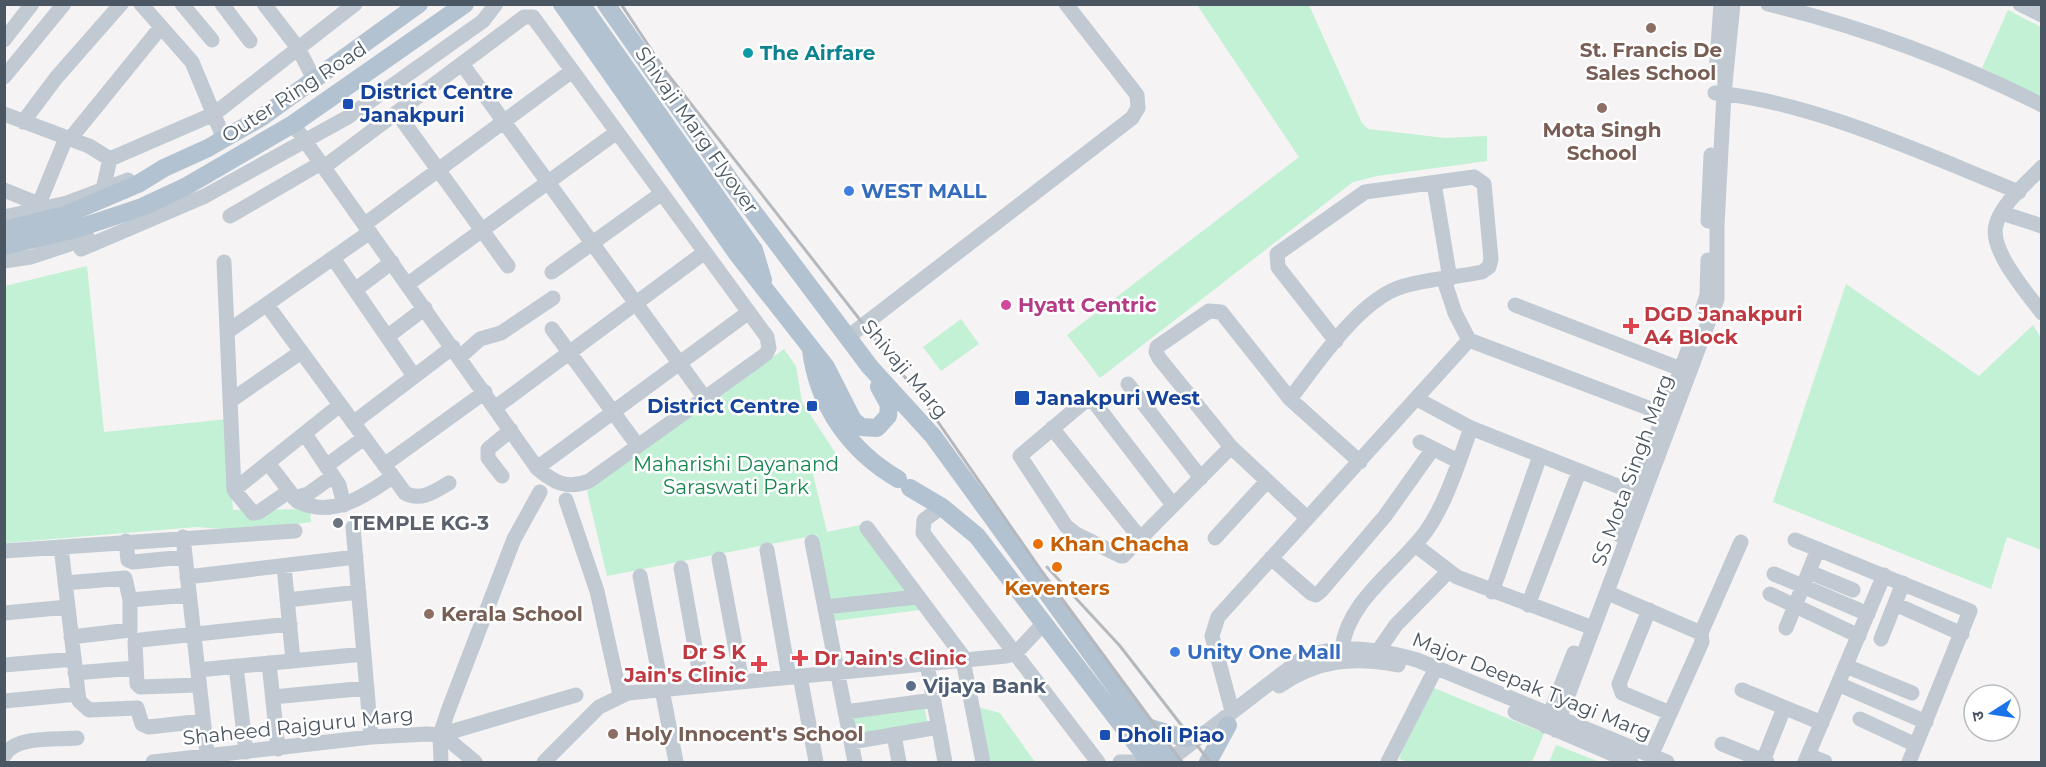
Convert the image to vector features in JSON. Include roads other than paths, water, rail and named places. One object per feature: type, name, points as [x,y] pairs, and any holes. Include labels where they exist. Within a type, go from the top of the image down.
[{"type":"main road","name":"Outer Ring Road","points":[[4,230],[65,215],[138,184],[164,168],[224,139],[262,117],[315,81],[419,4]]},
{"type":"main road","name":"Outer Ring Road","points":[[4,246],[76,229],[142,207],[185,187],[294,124],[465,4]]},
{"type":"main road","points":[[562,4],[738,255],[810,345],[825,367],[856,424],[866,429],[877,428],[886,421],[889,405],[848,337]]},
{"type":"main road","points":[[578,26],[574,16],[580,4]]},
{"type":"main road","name":"Shivaji Marg Flyover","points":[[580,4],[754,250],[765,286]]},
{"type":"main road","name":"Shivaji Marg","points":[[606,5],[734,186],[870,367],[933,436],[1171,762]]},
{"type":"main road","points":[[810,345],[820,390],[833,417],[861,453],[904,484],[942,507],[977,536],[1150,762]]},
{"type":"main road","points":[[1208,762],[1230,718]]},
{"type":"main road","points":[[1144,726],[1184,738],[1204,735]]},
{"type":"street","points":[[4,40],[32,4]]},
{"type":"street","points":[[4,77],[64,4]]},
{"type":"street","points":[[23,122],[62,71],[121,4]]},
{"type":"street","points":[[141,4],[192,63],[224,139]]},
{"type":"street","points":[[182,4],[212,40]]},
{"type":"street","points":[[222,4],[250,41]]},
{"type":"street","points":[[264,4],[298,48],[315,81]]},
{"type":"street","points":[[110,159],[214,114],[356,4]]},
{"type":"street","points":[[81,249],[205,196],[348,117],[483,21],[496,4]]},
{"type":"street","points":[[848,337],[1132,118],[1138,108],[1137,95],[1066,4]]},
{"type":"street","name":"SS Mota Singh Marg","points":[[1553,723],[1585,625],[1717,299],[1721,4]]},
{"type":"street","name":"SS Mota Singh Marg","points":[[1553,723],[1608,593],[1664,414],[1707,295],[1708,195],[1719,93],[1733,4]]},
{"type":"street","points":[[1768,4],[1826,11],[2042,105]]},
{"type":"street","points":[[2020,4],[2042,15]]},
{"type":"street","points":[[230,216],[322,165],[397,113],[529,15],[533,17],[749,312],[767,337],[769,348],[766,354],[589,481],[579,485],[564,485],[550,479],[537,468],[496,407],[322,165],[294,124]]},
{"type":"street","points":[[4,190],[44,206],[68,139],[161,27]]},
{"type":"street","points":[[462,64],[704,397]]},
{"type":"street","points":[[227,332],[333,258],[439,171],[572,71]]},
{"type":"street","points":[[1719,93],[1798,110],[1867,132],[2019,192]]},
{"type":"street","points":[[397,113],[508,266]]},
{"type":"street","points":[[4,114],[88,146],[110,159]]},
{"type":"street","points":[[408,284],[617,132]]},
{"type":"street","points":[[103,189],[110,159]]},
{"type":"street","points":[[2042,167],[2002,213],[1996,224],[1994,239],[2000,252],[2042,313]]},
{"type":"street","name":"Outer Ring Road","points":[[4,217],[103,189],[164,168]]},
{"type":"street","points":[[1290,399],[1336,340],[1372,304],[1387,293],[1404,286],[1482,272],[1489,267],[1491,259],[1484,184],[1474,177],[1365,192],[1277,254],[1278,267],[1336,340]]},
{"type":"street","points":[[1434,183],[1447,279],[1455,313],[1469,340],[1664,414]]},
{"type":"street","points":[[552,272],[662,193]]},
{"type":"street","name":"Outer Ring Road","points":[[4,261],[79,243],[113,226],[142,207]]},
{"type":"street","points":[[2002,213],[2042,226]]},
{"type":"street","points":[[496,407],[705,252]]},
{"type":"street","points":[[333,258],[414,376]]},
{"type":"street","points":[[224,262],[234,490],[253,513],[291,495],[308,494],[364,438]]},
{"type":"street","points":[[355,290],[392,262]]},
{"type":"street","points":[[352,423],[414,376],[480,339],[507,330],[553,298]]},
{"type":"street","points":[[267,305],[405,493],[412,497],[431,493],[449,483]]},
{"type":"street","points":[[1515,305],[1681,369]]},
{"type":"street","points":[[387,337],[425,308]]},
{"type":"street","points":[[1307,518],[1231,447],[1159,358],[1156,352],[1157,346],[1209,311],[1216,309],[1221,312],[1290,399],[1360,462]]},
{"type":"street","points":[[537,468],[749,312]]},
{"type":"street","points":[[552,329],[571,351],[638,446]]},
{"type":"street","points":[[1230,718],[1214,650],[1212,636],[1214,625],[1271,558],[1469,340]]},
{"type":"street","points":[[230,401],[301,352]]},
{"type":"street","points":[[1128,384],[1201,478]]},
{"type":"street","points":[[268,463],[291,495],[303,504],[344,505],[363,498],[388,471],[485,392]]},
{"type":"street","points":[[1417,399],[1471,428],[1639,495]]},
{"type":"street","points":[[1173,505],[1094,402],[1085,401],[1020,456],[1066,526],[1119,556],[1123,556],[1231,447]]},
{"type":"street","points":[[234,490],[340,405]]},
{"type":"street","points":[[1052,428],[1140,538]]},
{"type":"street","points":[[1342,649],[1344,632],[1353,614],[1415,545],[1432,520],[1471,428]]},
{"type":"street","points":[[502,476],[488,458],[488,449],[511,429]]},
{"type":"street","points":[[305,434],[339,485],[344,505]]},
{"type":"street","points":[[1271,558],[1316,595],[1322,591],[1378,525],[1426,446],[1458,461]]},
{"type":"street","points":[[1492,592],[1540,456]]},
{"type":"street","points":[[1528,605],[1579,472]]},
{"type":"street","points":[[1215,538],[1267,481]]},
{"type":"street","points":[[441,762],[440,735],[514,539],[540,492]]},
{"type":"street","points":[[566,500],[597,591],[624,694]]},
{"type":"street","points":[[942,507],[924,520],[923,533],[1098,762]]},
{"type":"street","points":[[353,527],[371,737]]},
{"type":"street","points":[[867,528],[964,660],[983,762]]},
{"type":"street","points":[[4,551],[295,531]]},
{"type":"street","points":[[183,537],[208,759]]},
{"type":"street","points":[[1795,540],[1967,608],[1970,614],[1909,762]]},
{"type":"street","points":[[126,542],[129,560],[133,562],[185,557]]},
{"type":"street","points":[[812,542],[855,762]]},
{"type":"street","points":[[1651,756],[1702,642],[1701,633],[1741,542]]},
{"type":"street","points":[[1415,545],[1448,572],[1492,592],[1585,625]]},
{"type":"street","points":[[61,547],[78,694],[83,708],[89,710],[137,708],[142,724],[149,727],[203,722]]},
{"type":"street","points":[[1786,628],[1818,549]]},
{"type":"street","points":[[767,550],[816,762]]},
{"type":"street","points":[[187,577],[356,557]]},
{"type":"street","points":[[719,560],[742,682]]},
{"type":"street","points":[[284,566],[293,661]]},
{"type":"street","points":[[1847,605],[1862,566]]},
{"type":"street","points":[[681,568],[702,686]]},
{"type":"street","points":[[1378,651],[1396,625],[1448,572]]},
{"type":"street","points":[[1774,574],[1853,590]]},
{"type":"street","points":[[1825,762],[1807,759],[1884,575]]},
{"type":"street","points":[[640,576],[676,762]]},
{"type":"street","points":[[65,583],[120,577],[127,582],[130,600],[130,630],[71,637]]},
{"type":"street","points":[[1806,579],[1847,605],[1868,614]]},
{"type":"street","points":[[1881,639],[1903,583]]},
{"type":"street","points":[[287,600],[359,592]]},
{"type":"street","points":[[1608,593],[1701,633]]},
{"type":"street","points":[[1770,594],[1859,636]]},
{"type":"street","points":[[130,600],[189,595]]},
{"type":"street","points":[[825,607],[917,597]]},
{"type":"street","points":[[1895,604],[1962,634]]},
{"type":"street","points":[[4,614],[68,607]]},
{"type":"street","points":[[1649,610],[1619,689],[1622,693],[1670,713]]},
{"type":"street","points":[[290,624],[135,642],[136,684],[144,689],[236,666],[364,654]]},
{"type":"street","points":[[544,762],[599,707],[624,694],[1015,654],[1043,624]]},
{"type":"street","name":"Major Deepak Tyagi Marg","points":[[1171,762],[1230,718],[1304,657],[1342,649],[1378,651],[1409,658],[1434,672],[1553,723],[1630,762]]},
{"type":"street","name":"Major Deepak Tyagi Marg","points":[[1171,762],[1204,735],[1288,680],[1331,661],[1381,662],[1434,672]]},
{"type":"street","points":[[269,663],[284,753]]},
{"type":"street","points":[[927,664],[945,762]]},
{"type":"street","points":[[4,665],[135,668]]},
{"type":"street","points":[[236,666],[246,752]]},
{"type":"street","points":[[1846,666],[1912,693]]},
{"type":"street","points":[[1393,761],[1434,672]]},
{"type":"street","points":[[1838,684],[1926,722]]},
{"type":"street","points":[[273,697],[367,688]]},
{"type":"street","points":[[1742,690],[1822,723]]},
{"type":"street","points":[[4,701],[78,694]]},
{"type":"street","points":[[440,735],[576,695]]},
{"type":"street","points":[[845,712],[934,700]]},
{"type":"street","points":[[1722,744],[1765,762],[1785,708]]},
{"type":"street","points":[[1860,719],[1916,745]]},
{"type":"street","name":"Major Deepak Tyagi Marg","points":[[1553,723],[1667,762]]},
{"type":"street","points":[[851,742],[939,727]]},
{"type":"street","name":"Shaheed Rajguru Marg","points":[[153,762],[208,759],[246,752],[284,753],[371,737],[440,735],[475,762]]},
{"type":"street","points":[[894,735],[899,762]]},
{"type":"street","points":[[5,760],[8,749],[18,743],[77,738]]},
{"type":"street","points":[[1120,762],[1136,762]]},
{"type":"railway","points":[[621,4],[666,72],[922,399],[1043,573],[1182,762]]},
{"type":"railway","points":[[1047,567],[1120,646],[1210,762]]},
{"type":"place","name":"St. Francis De Sales School","points":[[1651,28]]},
{"type":"place","name":"The Airfare","points":[[748,53]]},
{"type":"place","name":"District Centre Janakpuri","points":[[348,104]]},
{"type":"place","name":"Mota Singh School","points":[[1602,108]]},
{"type":"place","name":"WEST MALL","points":[[849,191]]},
{"type":"place","name":"Hyatt Centric","points":[[1006,305]]},
{"type":"place","name":"DGD Janakpuri A4 Block","points":[[1631,326]]},
{"type":"place","name":"Janakpuri West","points":[[1022,398]]},
{"type":"place","name":"District Centre","points":[[812,406]]},
{"type":"place","name":"TEMPLE KG-3","points":[[338,523]]},
{"type":"place","name":"Khan Chacha","points":[[1038,544]]},
{"type":"place","name":"Keventers","points":[[1057,567]]},
{"type":"place","name":"Kerala School","points":[[429,614]]},
{"type":"place","name":"Unity One Mall","points":[[1175,652]]},
{"type":"place","name":"Dr Jain's Clinic","points":[[800,658]]},
{"type":"place","name":"Dr S K Jain's Clinic","points":[[759,664]]},
{"type":"place","name":"Vijaya Bank","points":[[911,686]]},
{"type":"place","name":"Holy Innocent's School","points":[[613,734]]},
{"type":"place","name":"Dholi Piao","points":[[1105,735]]},
{"type":"park label","name":"Maharishi Dayanand Saraswati Park","points":[[736,476]]}]
